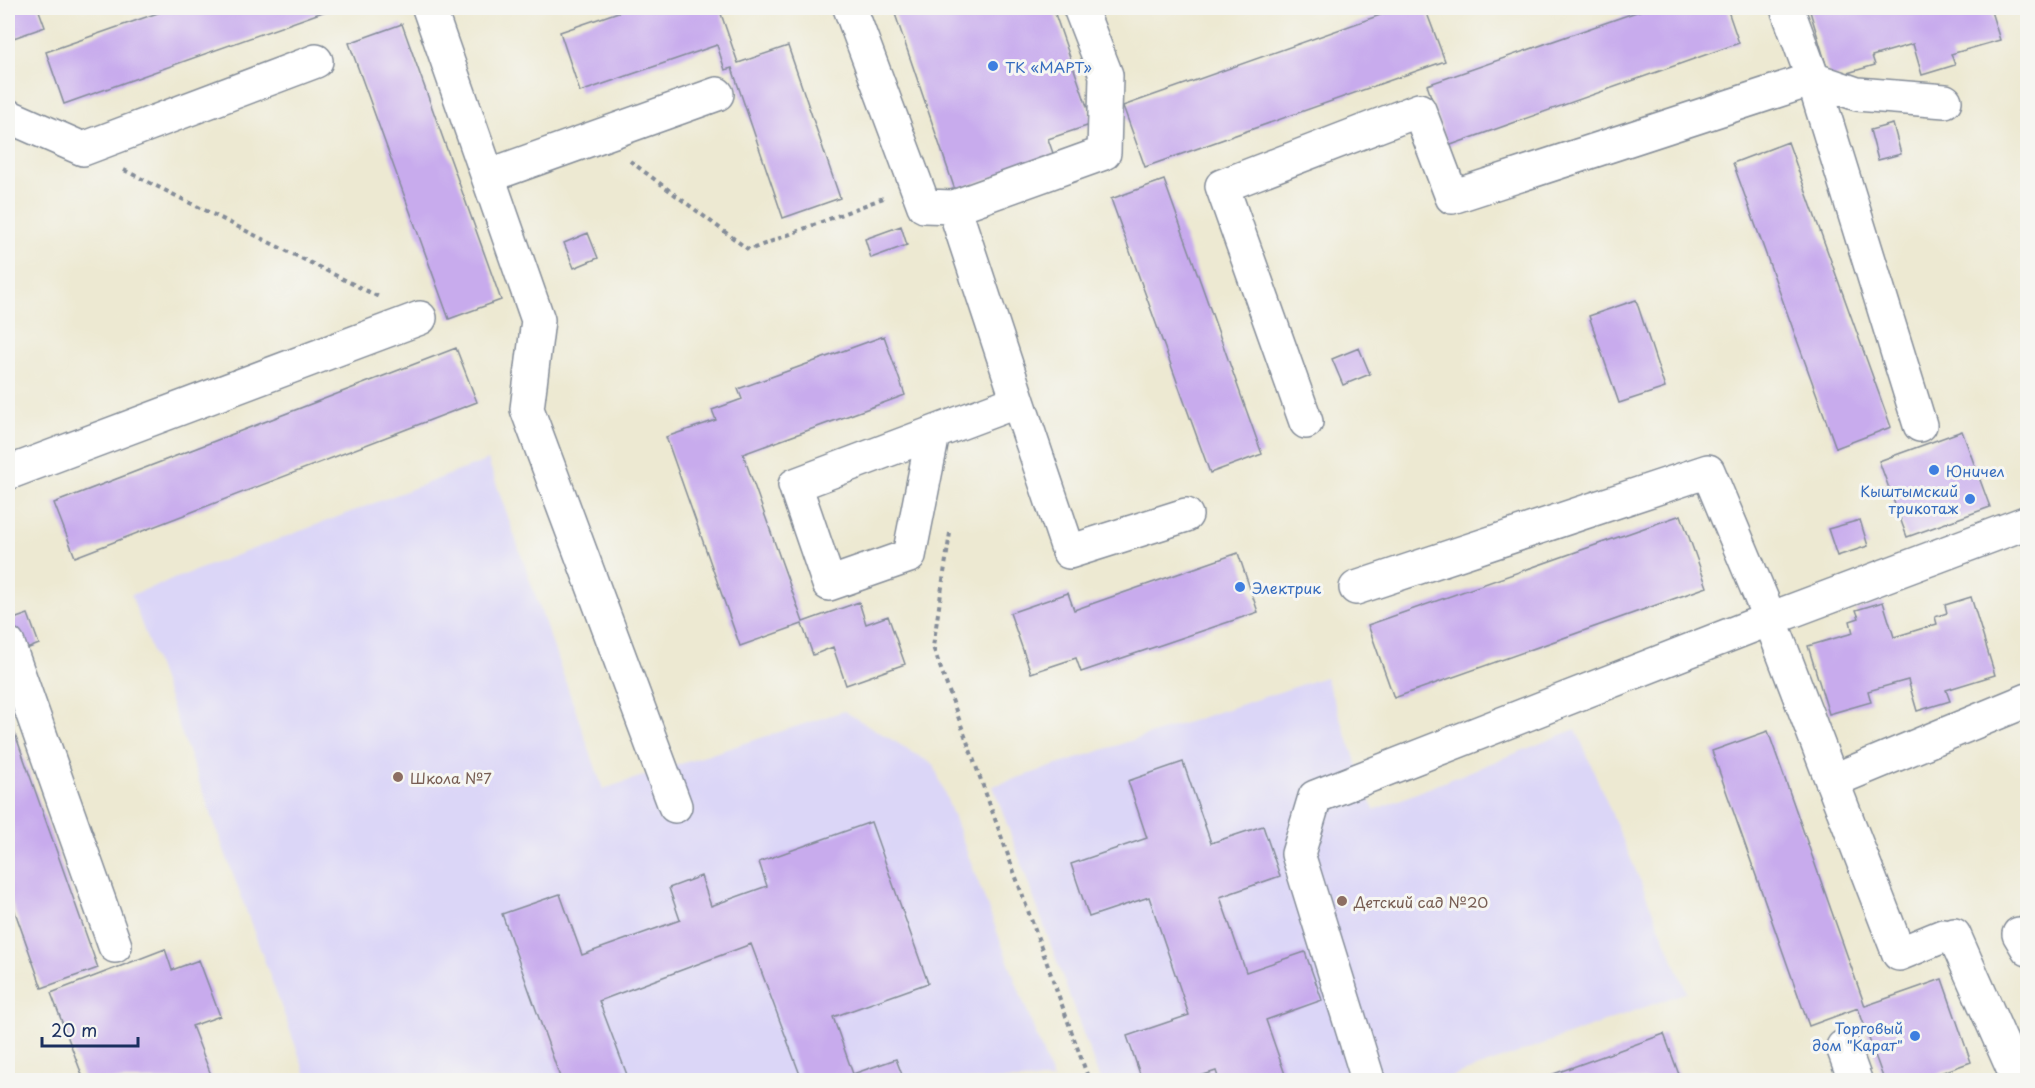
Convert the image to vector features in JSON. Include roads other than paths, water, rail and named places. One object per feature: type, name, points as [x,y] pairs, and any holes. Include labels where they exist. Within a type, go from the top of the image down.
[{"type":"lane","points":[[429,8],[538,320],[527,409],[675,806]]},
{"type":"lane","points":[[850,8],[924,206],[954,207],[1104,153],[1106,75],[1080,8]]},
{"type":"lane","points":[[1786,8],[1813,79],[1920,425]]},
{"type":"lane","points":[[8,116],[83,149],[316,61]]},
{"type":"lane","points":[[1306,422],[1222,186],[1419,110],[1452,197],[1813,79],[1857,94],[1945,101]]},
{"type":"lane","points":[[488,177],[717,94]]},
{"type":"lane","points":[[954,207],[1069,552],[1186,515]]},
{"type":"lane","points":[[8,473],[420,318]]},
{"type":"lane","points":[[933,434],[909,556],[829,584],[795,485],[1018,401]]},
{"type":"lane","points":[[1356,588],[1708,471],[1770,619],[1899,954],[1948,936],[2018,1080]]},
{"type":"lane","points":[[1367,1076],[1298,854],[1315,797],[1770,619],[2028,522]]},
{"type":"lane","points":[[8,644],[115,946]]},
{"type":"lane","points":[[1832,781],[2028,700]]},
{"type":"lane","points":[[1843,1047],[1855,1080]]},
{"type":"place","name":"ТК «МАРТ»","points":[[993,66]]},
{"type":"place","name":"Юничел","points":[[1934,470]]},
{"type":"place","name":"Кыштымский трикотаж","points":[[1970,499]]},
{"type":"place","name":"Электрик","points":[[1240,587]]},
{"type":"place","name":"Школа №7","points":[[398,777]]},
{"type":"place","name":"Детский сад №20","points":[[1342,901]]},
{"type":"place","name":"Торговый дом \"Карат\"","points":[[1915,1036]]}]
